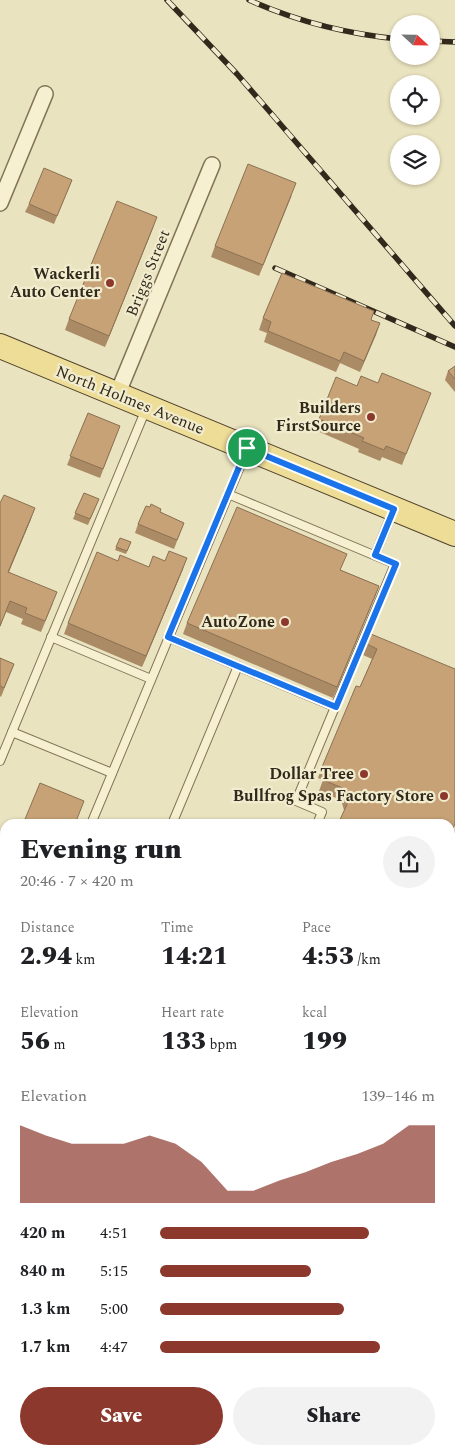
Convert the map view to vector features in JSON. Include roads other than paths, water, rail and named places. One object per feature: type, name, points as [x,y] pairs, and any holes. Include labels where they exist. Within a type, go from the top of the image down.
[{"type":"main road","name":"North Holmes Avenue","points":[[0,346],[455,534]]},
{"type":"street","points":[[0,203],[44,94]]},
{"type":"street","name":"Briggs Street","points":[[117,395],[212,165]]},
{"type":"lane","points":[[0,760],[147,408]]},
{"type":"lane","points":[[92,819],[247,448]]},
{"type":"lane","points":[[228,494],[396,564],[296,801],[322,812],[319,819]]},
{"type":"lane","points":[[375,555],[394,509]]},
{"type":"lane","points":[[51,637],[151,679]]},
{"type":"lane","points":[[168,637],[336,707]]},
{"type":"lane","points":[[174,819],[238,666]]},
{"type":"lane","points":[[12,732],[112,773]]},
{"type":"railway","points":[[167,0],[237,74],[455,326]]},
{"type":"railway","points":[[249,0],[322,26],[390,38]]},
{"type":"railway","points":[[440,41],[455,42]]},
{"type":"railway","points":[[275,268],[455,347]]},
{"type":"place","name":"Wackerli Auto Center","points":[[110,283]]},
{"type":"place","name":"Builders FirstSource","points":[[371,417]]},
{"type":"place","name":"AutoZone","points":[[285,622]]},
{"type":"place","name":"Dollar Tree","points":[[364,774]]},
{"type":"place","name":"Bullfrog Spas Factory Store","points":[[444,796]]}]
